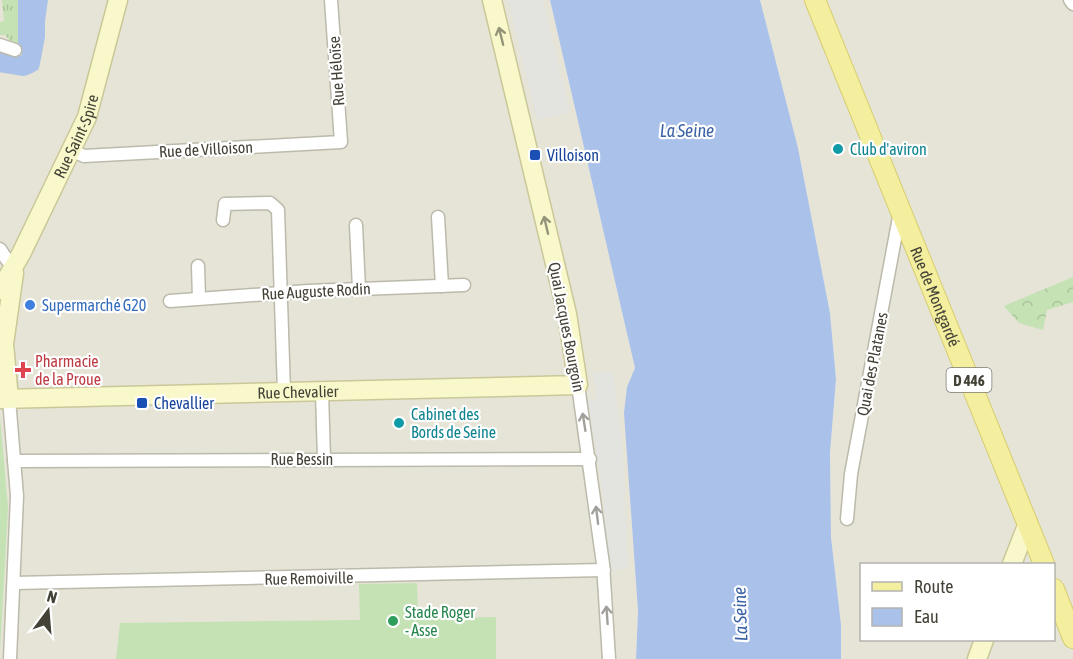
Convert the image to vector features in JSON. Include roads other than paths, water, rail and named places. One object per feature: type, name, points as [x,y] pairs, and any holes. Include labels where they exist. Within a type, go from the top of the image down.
[{"type":"main road","name":"Rue Saint-Spire","points":[[1,291],[16,266],[73,152],[102,70],[118,0]]},
{"type":"main road","name":"Quai Jacques Bourgoin","points":[[492,0],[567,314],[578,385]]},
{"type":"main road","name":"D 446","points":[[815,0],[900,210]]},
{"type":"main road","name":"Rue de Montgardé","points":[[900,210],[1041,557]]},
{"type":"main road","name":"Rue Saint-Spire","points":[[8,399],[2,339],[16,266]]},
{"type":"main road","points":[[0,320],[2,339]]},
{"type":"main road","name":"Rue Chevalier","points":[[8,399],[578,385]]},
{"type":"main road","points":[[1012,563],[1028,523]]},
{"type":"main road","points":[[1055,594],[1073,638]]},
{"type":"main road","points":[[977,659],[983,641]]},
{"type":"street","name":"Rue Héloïse","points":[[331,0],[341,142]]},
{"type":"street","points":[[1070,0],[1073,4]]},
{"type":"street","points":[[0,45],[15,50]]},
{"type":"street","name":"Rue de Villoison","points":[[73,152],[84,156],[341,142]]},
{"type":"street","points":[[223,220],[225,204],[270,203],[278,210],[284,392]]},
{"type":"street","name":"Quai des Platanes","points":[[847,519],[851,474],[900,210]]},
{"type":"street","points":[[438,217],[442,286]]},
{"type":"street","points":[[356,225],[359,289]]},
{"type":"street","points":[[0,249],[7,260],[16,266]]},
{"type":"street","points":[[198,266],[199,298]]},
{"type":"street","name":"Rue Auguste Rodin","points":[[170,301],[281,292],[464,285]]},
{"type":"street","name":"Quai Jacques Bourgoin","points":[[578,385],[604,570],[609,659]]},
{"type":"street","points":[[322,392],[324,459]]},
{"type":"street","points":[[8,399],[17,496],[10,659]]},
{"type":"street","name":"Rue Bessin","points":[[14,461],[590,459]]},
{"type":"street","name":"Rue Remoiville","points":[[14,583],[604,570]]},
{"type":"water","points":[[18,0],[48,0],[38,71],[18,49]]},
{"type":"water","name":"La Seine","points":[[550,0],[760,0],[798,148],[830,313],[836,379],[830,453],[831,537],[841,625],[841,659],[636,659],[638,611],[624,413],[627,387],[635,368]]},
{"type":"waterway","points":[[0,62],[23,66],[30,63],[35,36],[35,0]]},
{"type":"place","name":"Club d'aviron","points":[[838,149]]},
{"type":"place","name":"Villoison","points":[[535,155]]},
{"type":"place","name":"Supermarché G20","points":[[30,305]]},
{"type":"place","name":"Pharmacie de la Proue","points":[[23,370]]},
{"type":"place","name":"Chevallier","points":[[142,403]]},
{"type":"place","name":"Cabinet des Bords de Seine","points":[[399,423]]},
{"type":"place","name":"Stade Roger - Asse","points":[[393,621]]}]
